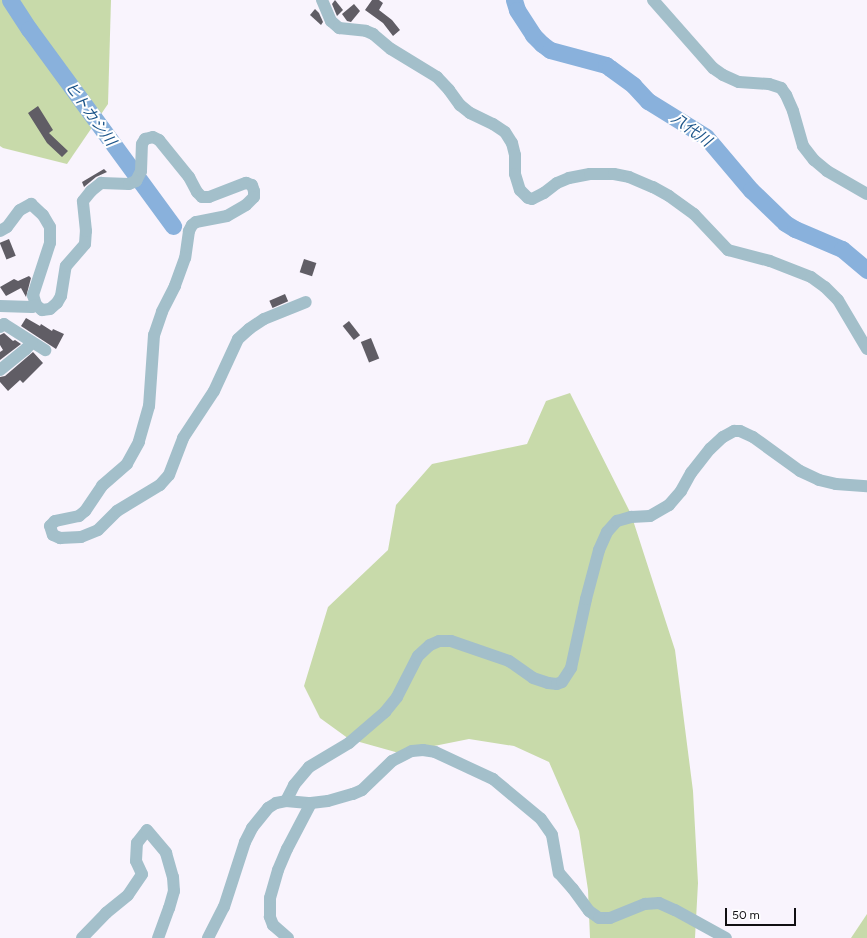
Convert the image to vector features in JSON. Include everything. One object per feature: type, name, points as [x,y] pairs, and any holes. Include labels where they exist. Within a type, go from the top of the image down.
[{"type":"street","points":[[322,0],[331,21],[339,28],[366,31],[373,34],[391,49],[437,77],[460,105],[470,113],[493,124],[505,132],[512,143],[515,155],[514,174],[520,190],[528,198],[532,199],[544,193],[557,183],[569,178],[590,174],[614,174],[629,177],[653,187],[669,196],[694,214],[728,250],[770,261],[810,277],[826,287],[838,300],[867,349]]},
{"type":"street","points":[[653,0],[712,68],[739,82],[769,84],[781,88],[793,111],[803,146],[814,160],[828,171],[867,194]]},
{"type":"street","points":[[0,231],[7,227],[20,210],[30,204],[43,215],[50,227],[50,243],[32,295],[36,305],[42,310],[50,309],[57,303],[61,296],[66,266],[85,244],[86,231],[83,201],[91,191],[101,183],[129,184],[136,181],[141,171],[142,144],[145,139],[154,137],[158,140],[189,177],[197,192],[202,197],[209,197],[246,183],[252,185],[254,197],[246,206],[227,216],[196,222],[189,231],[185,258],[154,335],[149,406],[139,442],[127,464],[102,486],[86,511],[79,516],[55,521],[50,526],[53,535],[60,538],[81,537],[98,530],[117,511],[160,485],[169,475],[183,438],[214,391],[238,339],[249,328],[264,319],[306,302]]},
{"type":"street","points":[[0,306],[32,307],[36,305]]},
{"type":"street","points":[[0,327],[4,324],[45,350]]},
{"type":"street","points":[[0,370],[26,349],[32,342]]},
{"type":"street","points":[[286,801],[294,785],[308,767],[349,743],[385,712],[397,697],[418,656],[430,645],[439,641],[451,641],[509,661],[533,678],[548,683],[557,684],[562,682],[571,668],[586,599],[599,550],[607,532],[617,521],[631,517],[650,516],[669,505],[681,491],[700,461],[723,437],[734,431],[740,431],[753,437],[800,471],[819,480],[867,486]]},
{"type":"street","points":[[208,938],[224,907],[240,854],[252,828],[268,808],[276,803],[286,801],[311,803],[328,801],[357,792],[392,761],[407,753],[423,750],[435,752],[493,779],[541,819],[552,835],[559,873],[589,911],[599,918],[610,918],[645,904],[659,903],[675,910],[726,938]]},
{"type":"street","points":[[288,938],[273,925],[270,917],[270,898],[278,870],[287,849],[311,803]]},
{"type":"street","points":[[82,938],[106,913],[128,895],[142,874],[136,861],[137,843],[147,830],[166,852],[173,877],[174,891],[158,938]]},
{"type":"green space","points":[[0,0],[111,0],[108,104],[67,164],[0,146]]},
{"type":"green space","points":[[570,393],[631,514],[675,650],[693,791],[698,883],[695,938],[590,938],[588,890],[579,831],[549,762],[514,746],[469,739],[399,753],[349,739],[320,718],[304,686],[328,607],[388,550],[396,505],[432,464],[527,444],[546,401]]},
{"type":"green space","points":[[867,914],[867,938],[851,938]]},
{"type":"building","points":[[335,0],[343,10],[337,16],[332,4]]},
{"type":"building","points":[[372,0],[379,0],[383,3],[379,10],[392,20],[400,30],[393,36],[383,23],[365,10]]},
{"type":"building","points":[[354,4],[360,11],[351,22],[347,21],[342,14]]},
{"type":"building","points":[[315,9],[319,13],[323,22],[321,25],[310,15]]},
{"type":"building","points":[[38,106],[53,130],[49,133],[68,151],[62,157],[47,143],[28,113]]},
{"type":"building","points":[[104,169],[107,172],[96,177],[84,187],[82,182]]},
{"type":"building","points":[[9,239],[16,256],[6,259],[0,243]]},
{"type":"building","points":[[304,259],[316,263],[312,276],[300,272]]},
{"type":"building","points":[[29,276],[31,278],[26,297],[21,288],[6,296],[0,287],[14,279],[18,281]]},
{"type":"building","points":[[285,294],[288,301],[272,308],[269,301]]},
{"type":"building","points":[[26,318],[40,326],[41,324],[52,331],[53,329],[64,334],[56,349],[21,326]]},
{"type":"building","points":[[349,321],[360,335],[354,340],[343,326]]},
{"type":"building","points":[[4,333],[13,341],[15,340],[21,344],[0,360],[0,352],[3,350],[0,345],[0,335]]},
{"type":"building","points":[[371,338],[379,358],[369,363],[361,342]]},
{"type":"building","points":[[33,352],[43,363],[23,383],[20,380],[8,391],[0,382],[0,377],[5,376]]},
{"type":"waterway","name":"ヒトカシ川","points":[[10,0],[29,29],[173,226]]},
{"type":"waterway","name":"八代川","points":[[514,0],[517,10],[533,35],[542,44],[550,50],[606,65],[633,85],[648,101],[706,137],[751,190],[785,223],[795,229],[842,249],[867,270]]}]
